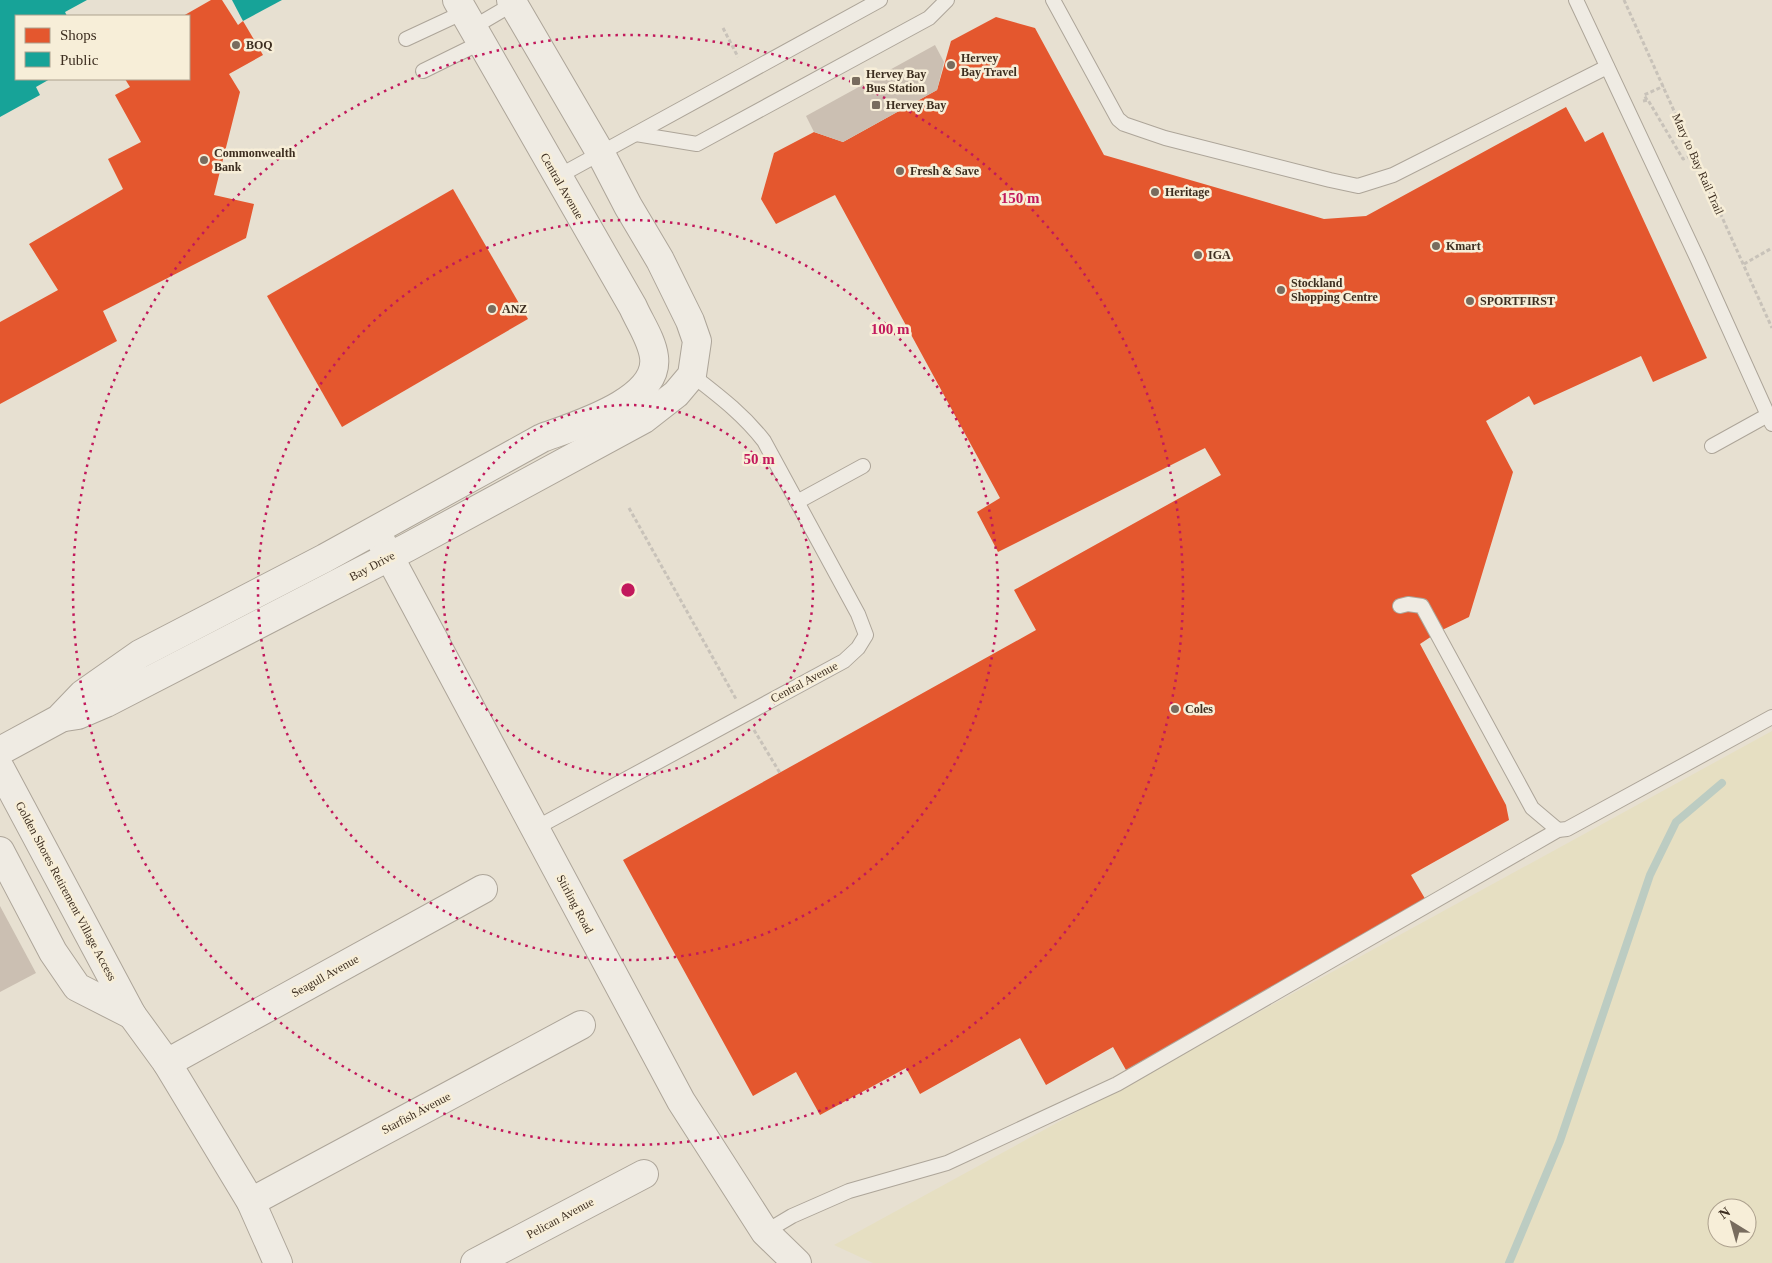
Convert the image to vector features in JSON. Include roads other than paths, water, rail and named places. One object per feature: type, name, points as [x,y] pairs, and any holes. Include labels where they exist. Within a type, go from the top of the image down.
[{"type":"street","points":[[512,2],[601,154],[628,206],[660,260],[690,321],[697,341],[684,385]]},
{"type":"street","name":"Central Avenue","points":[[468,21],[647,337],[655,358],[652,376]]},
{"type":"street","name":"Bay Drive","points":[[0,751],[58,718],[83,694],[140,654],[376,530],[542,438],[625,402],[642,390],[652,376]]},
{"type":"street","name":"Bay Drive","points":[[58,718],[78,715],[106,703],[390,557],[644,419],[684,385]]},
{"type":"street","name":"Stirling Road","points":[[376,530],[534,829],[681,1100],[765,1232],[797,1263]]},
{"type":"street","name":"Golden Shores Retirement Village Access","points":[[0,768],[132,1015],[167,1063],[251,1202],[276,1262]]},
{"type":"street","name":"Golden Shores Retirement Village Access","points":[[0,851],[53,952],[77,987],[132,1015]]},
{"type":"street","name":"Seagull Avenue","points":[[167,1063],[484,888]]},
{"type":"street","name":"Starfish Avenue","points":[[251,1202],[580,1025]]},
{"type":"street","name":"Pelican Avenue","points":[[475,1263],[644,1174]]},
{"type":"lane","points":[[557,177],[880,0]]},
{"type":"lane","points":[[636,134],[697,144],[928,18],[947,0]]},
{"type":"lane","points":[[1053,0],[1118,119],[1124,124],[1165,138],[1299,174],[1358,186],[1393,175],[1607,66]]},
{"type":"lane","points":[[1576,0],[1770,420],[1712,446]]},
{"type":"lane","points":[[406,39],[468,21],[512,2]]},
{"type":"lane","points":[[423,71],[468,21]]},
{"type":"lane","name":"Central Avenue","points":[[534,829],[844,661],[858,648],[866,635],[858,614],[764,441],[730,403],[684,385]]},
{"type":"lane","points":[[798,502],[862,466]]},
{"type":"lane","points":[[1400,606],[1408,604],[1422,606],[1532,808],[1558,830]]},
{"type":"lane","points":[[765,1232],[792,1216],[849,1191],[947,1163],[1117,1084],[1558,830],[1567,829],[1772,717]]},
{"type":"waterway","points":[[1509,1263],[1560,1141],[1650,875],[1676,822],[1722,783]]},
{"type":"place","name":"BOQ","points":[[236,45]]},
{"type":"place","name":"Hervey Bay Travel","points":[[951,65]]},
{"type":"place","name":"Hervey Bay Bus Station","points":[[856,81]]},
{"type":"place","name":"Hervey Bay","points":[[876,105]]},
{"type":"place","name":"Commonwealth Bank","points":[[204,160]]},
{"type":"place","name":"Fresh & Save","points":[[900,171]]},
{"type":"place","name":"Heritage","points":[[1155,192]]},
{"type":"place","name":"Kmart","points":[[1436,246]]},
{"type":"place","name":"IGA","points":[[1198,255]]},
{"type":"place","name":"Stockland Shopping Centre","points":[[1281,290]]},
{"type":"place","name":"SPORTFIRST","points":[[1470,301]]},
{"type":"place","name":"ANZ","points":[[492,309]]},
{"type":"place","name":"Coles","points":[[1175,709]]}]
